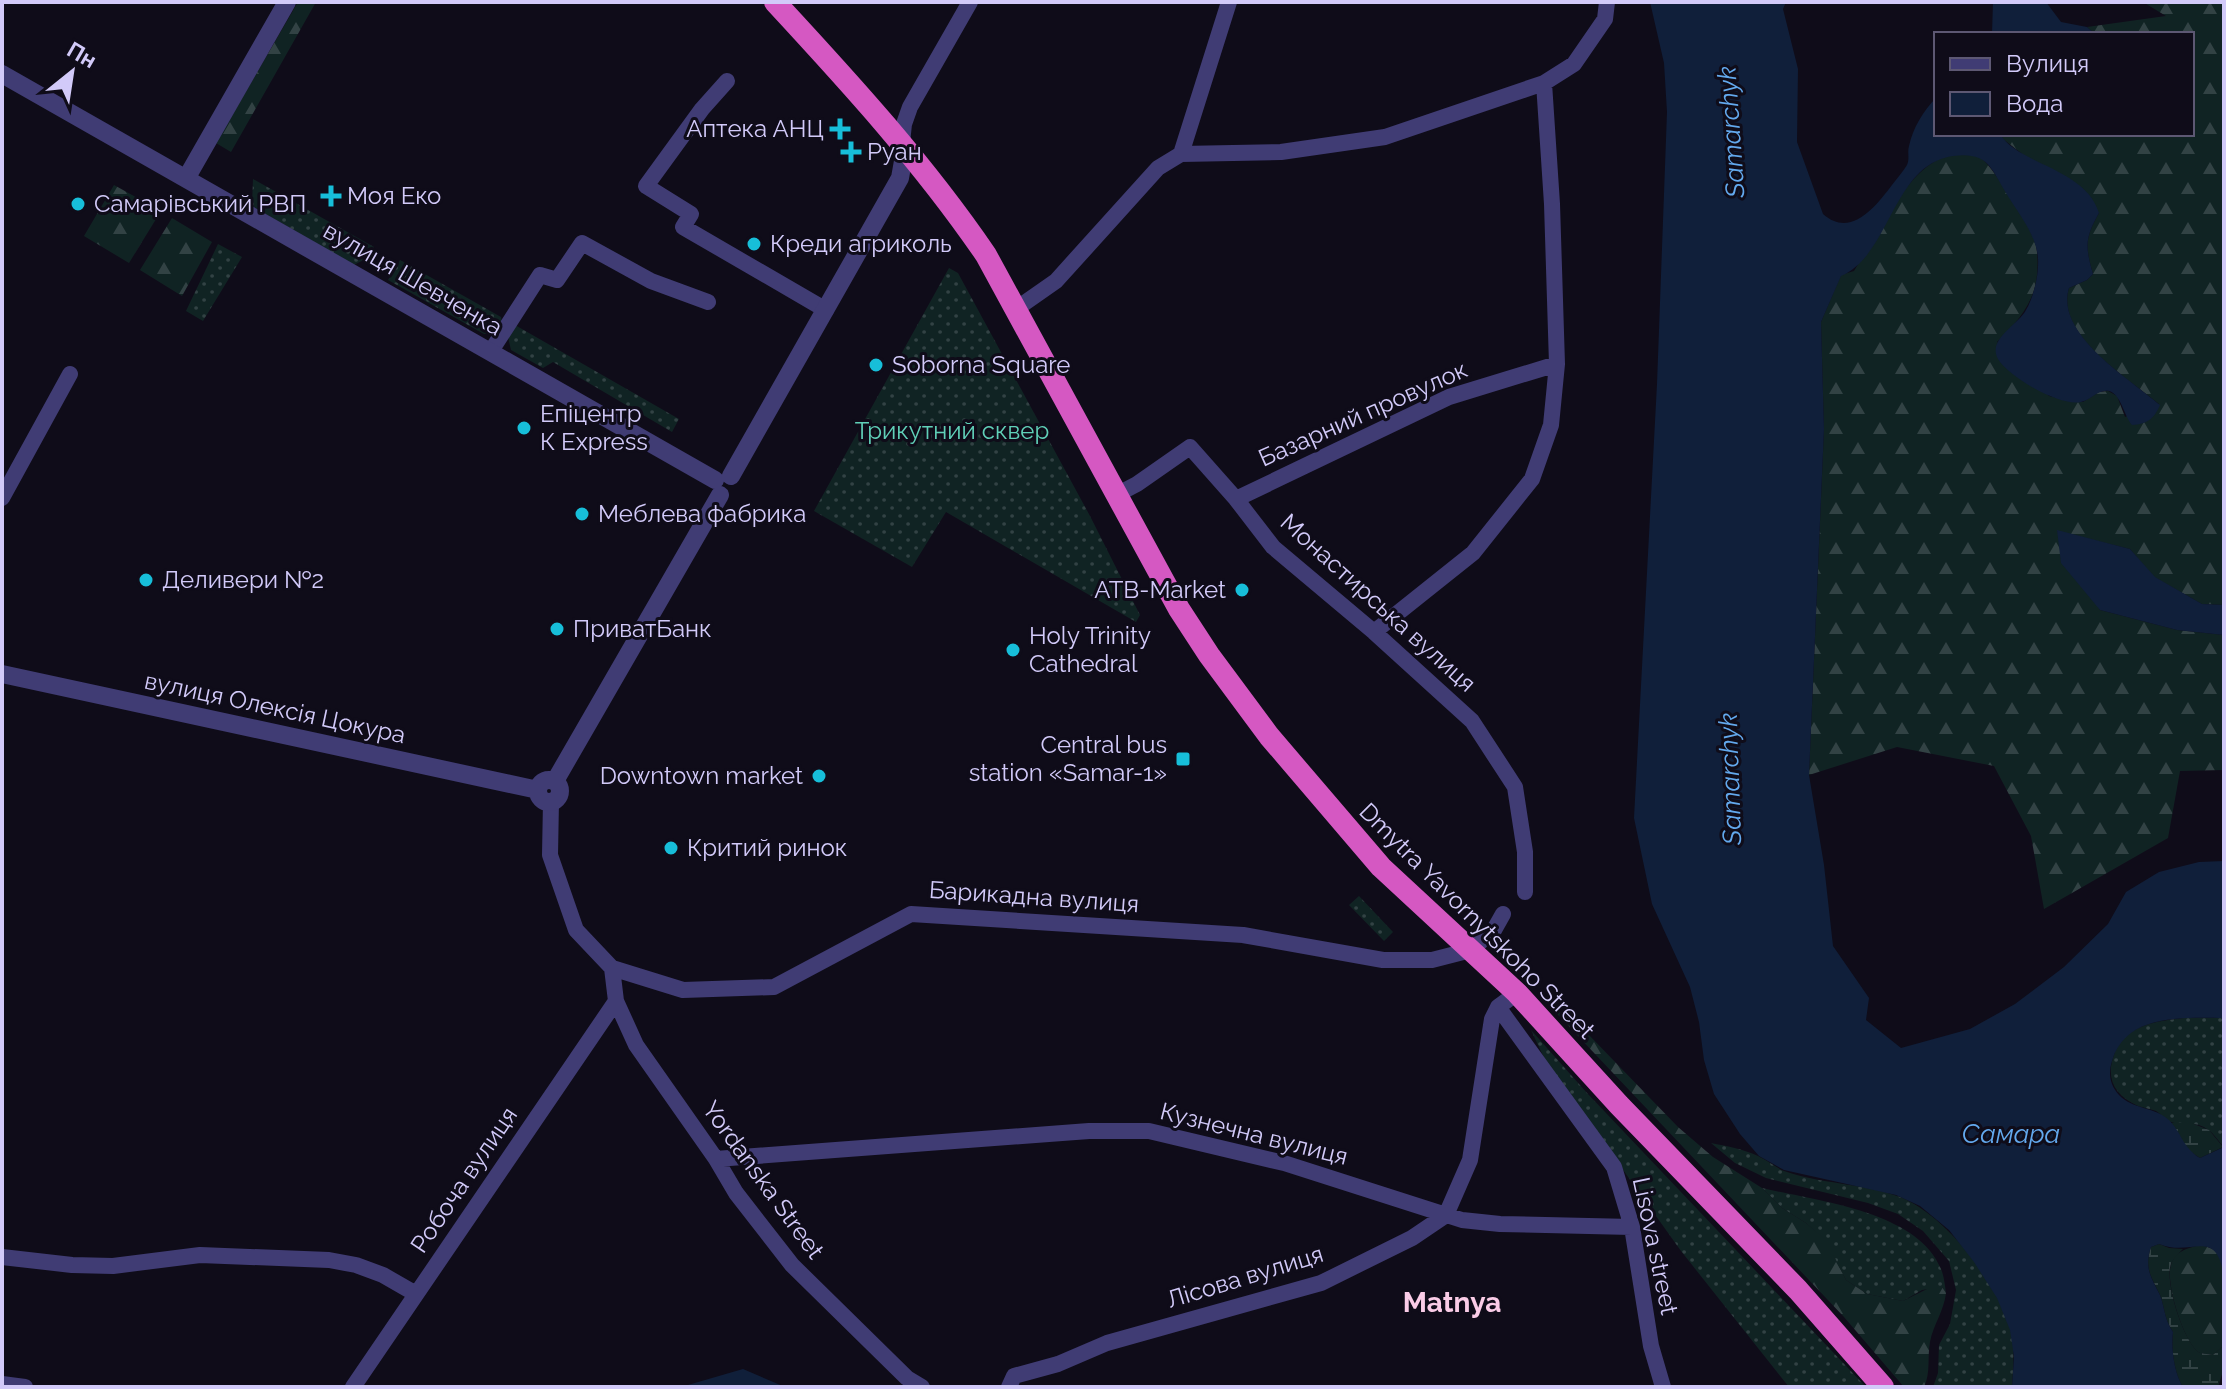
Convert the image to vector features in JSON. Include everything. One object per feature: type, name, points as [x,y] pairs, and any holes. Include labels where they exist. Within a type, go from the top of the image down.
[{"type":"highway","name":"Dmytra Yavornytskoho Street","points":[[775,2],[902,143],[956,210],[986,255],[1179,609],[1269,736],[1381,867],[1517,993],[1619,1105],[1798,1290],[1883,1387]]},
{"type":"street","points":[[187,177],[287,2]]},
{"type":"street","points":[[612,968],[576,930],[550,855],[548,791],[900,178],[904,124],[910,107],[970,2]]},
{"type":"street","points":[[1181,154],[1229,2]]},
{"type":"street","points":[[1016,309],[1056,281],[1158,168],[1181,154],[1281,152],[1385,137],[1544,83],[1574,64],[1605,19],[1607,2]]},
{"type":"street","name":"вулиця Шевченка","points":[[2,74],[722,484]]},
{"type":"street","points":[[727,81],[702,109],[646,186],[691,214],[683,227],[826,310]]},
{"type":"street","points":[[1374,632],[1473,553],[1532,479],[1551,425],[1557,364],[1544,83]]},
{"type":"street","points":[[491,351],[540,275],[557,280],[582,243],[651,281],[708,302]]},
{"type":"street","name":"Базарний провулок","points":[[1236,499],[1449,397],[1557,364]]},
{"type":"street","points":[[2,498],[70,374]]},
{"type":"street","name":"Монастирська вулиця","points":[[1116,495],[1190,447],[1273,547],[1374,632],[1472,721],[1515,787],[1525,852],[1525,892]]},
{"type":"street","name":"вулиця Олексія Цокура","points":[[2,674],[548,791]]},
{"type":"street","name":"Барикадна вулиця","points":[[612,968],[683,990],[774,987],[911,914],[1243,935],[1383,960],[1432,960],[1471,950]]},
{"type":"street","points":[[1471,950],[1494,930],[1503,914]]},
{"type":"street","name":"Yordanska Street","points":[[612,968],[616,1001],[636,1045],[716,1159],[736,1193],[792,1265],[907,1378],[922,1387]]},
{"type":"street","points":[[1446,1215],[1470,1160],[1492,1019],[1498,1007],[1517,993]]},
{"type":"street","name":"Робоча вулиця","points":[[353,1387],[616,1001]]},
{"type":"street","name":"Lisova street","points":[[1498,1007],[1614,1167],[1632,1227],[1651,1346],[1663,1387]]},
{"type":"street","name":"Кузнечна вулиця","points":[[716,1159],[1058,1133],[1149,1131],[1284,1163],[1462,1220],[1500,1224],[1632,1227]]},
{"type":"street","name":"Лісова вулиця","points":[[1009,1387],[1014,1376],[1058,1364],[1107,1343],[1321,1283],[1412,1238],[1446,1215]]},
{"type":"street","points":[[2,1257],[113,1266],[200,1255],[329,1260],[356,1265],[383,1275],[416,1294]]},
{"type":"street","points":[[2,1384],[25,1387]]},
{"type":"green space","points":[[298,2],[316,2],[231,152],[216,143]]},
{"type":"green space","points":[[2143,2],[2224,2],[2224,605],[2202,604],[2154,577],[2130,549],[2057,531],[2100,610],[2177,630],[2224,635],[2224,770],[2180,771],[2168,838],[2044,909],[2031,836],[1994,766],[1897,747],[1809,775],[1824,429],[1821,322],[1841,275],[1854,271],[1891,209],[1914,179],[1939,159],[1960,154],[1976,155],[1986,162],[2009,195],[2034,239],[2037,252],[2037,275],[2028,304],[1997,342],[2049,396],[2083,402],[2099,392],[2108,391],[2117,396],[2125,417],[2159,404],[2098,354],[2083,339],[2073,322],[2068,305],[2069,288],[2093,274],[2088,242],[2099,213],[2001,136],[2194,136],[2194,32],[2093,32],[2087,27],[2166,16]]},
{"type":"green space","points":[[253,179],[374,247],[369,257],[354,265],[252,206]]},
{"type":"green space","points":[[114,185],[161,211],[129,263],[84,236]]},
{"type":"green space","points":[[172,218],[212,242],[182,296],[140,270]]},
{"type":"green space","points":[[218,244],[242,257],[203,321],[186,311]]},
{"type":"green space","points":[[400,260],[501,317],[502,323],[494,334],[484,334],[388,280]]},
{"type":"green space","name":"Трикутний сквер","points":[[949,268],[958,273],[1090,516],[1140,615],[1136,622],[946,512],[912,567],[814,511]]},
{"type":"green space","points":[[515,325],[679,419],[672,432],[553,362],[543,368],[511,350],[508,337]]},
{"type":"green space","points":[[1359,896],[1393,932],[1384,941],[1349,905]]},
{"type":"green space","points":[[1542,998],[1587,1033],[1678,1127],[1713,1157],[1762,1188],[1782,1208],[1826,1240],[1846,1280],[1867,1294],[1903,1301],[1935,1285],[1942,1287],[1946,1293],[1945,1300],[1931,1336],[1924,1387],[1904,1387],[1844,1317]]},
{"type":"green space","points":[[2184,1018],[2224,1018],[2224,1147],[2207,1129],[2169,1121],[2156,1111],[2129,1102],[2113,1084],[2112,1061],[2127,1035],[2144,1026]]},
{"type":"green space","points":[[1531,1030],[1866,1387],[1789,1387],[1681,1251],[1546,1062]]},
{"type":"green space","points":[[2189,1122],[2209,1130],[2223,1147],[2200,1158],[2188,1150],[2171,1123]]},
{"type":"green space","points":[[1711,1143],[1752,1154],[1798,1175],[1897,1196],[1933,1217],[1968,1252],[2005,1313],[2013,1346],[2012,1387],[1933,1387],[1938,1373],[1939,1345],[1950,1324],[1956,1290],[1949,1261],[1923,1231],[1898,1214],[1868,1203],[1766,1178],[1735,1163]]},
{"type":"green space","points":[[1762,1188],[1863,1212],[1911,1234],[1929,1249],[1941,1269],[1946,1293],[1942,1287],[1922,1290],[1903,1301],[1867,1294],[1846,1280],[1825,1240],[1782,1208]]},
{"type":"green space","points":[[2159,1244],[2183,1249],[2171,1264],[2170,1284],[2188,1338],[2200,1353],[2213,1355],[2224,1345],[2224,1368],[2218,1387],[2183,1387],[2177,1375],[2173,1332],[2148,1266],[2151,1247]]},
{"type":"green space","points":[[2200,1245],[2217,1253],[2223,1267],[2224,1345],[2213,1355],[2200,1353],[2188,1338],[2177,1312],[2171,1285],[2171,1265],[2176,1256]]},
{"type":"water","name":"Самара","points":[[1650,2],[1786,2],[1783,9],[1798,69],[1797,142],[1823,214],[1833,221],[1853,221],[1878,202],[1907,165],[1913,133],[1934,100],[1934,136],[2002,136],[2022,153],[2080,186],[2092,198],[2099,213],[2088,242],[2093,274],[2069,288],[2068,305],[2073,322],[2083,338],[2160,405],[2149,420],[2142,423],[2132,425],[2117,396],[2109,391],[2081,402],[2061,400],[2024,382],[1998,359],[1996,352],[2000,339],[2022,316],[2031,298],[2037,278],[2038,258],[2026,224],[1991,168],[1980,159],[1953,156],[1933,163],[1917,176],[1904,192],[1871,250],[1858,265],[1841,276],[1821,322],[1824,429],[1809,775],[1833,946],[1869,998],[1866,1020],[1901,1048],[1970,1029],[2015,1004],[2064,967],[2108,924],[2126,892],[2159,872],[2199,862],[2224,861],[2224,1018],[2175,1019],[2143,1026],[2119,1045],[2110,1070],[2112,1083],[2124,1100],[2169,1120],[2189,1149],[2200,1158],[2224,1147],[2224,1277],[2220,1261],[2209,1247],[2182,1248],[2159,1244],[2151,1247],[2149,1254],[2150,1272],[2173,1332],[2174,1360],[2183,1387],[2012,1387],[2014,1357],[2010,1330],[1997,1298],[1949,1230],[1920,1206],[1896,1195],[1784,1170],[1759,1156],[1740,1134],[1714,1094],[1690,987],[1652,904],[1634,818],[1657,384],[1667,112],[1664,63]]},
{"type":"water","points":[[1993,2],[2046,2],[2061,22],[2087,27],[2093,32],[1992,32]]},
{"type":"water","points":[[2057,530],[2130,549],[2155,577],[2202,604],[2224,605],[2224,635],[2177,630],[2100,610],[2061,563]]},
{"type":"water","points":[[743,1369],[785,1387],[681,1387]]},
{"type":"place","name":"Аптека АНЦ","points":[[840,129]]},
{"type":"place","name":"Руан","points":[[851,152]]},
{"type":"place","name":"Моя Еко","points":[[331,196]]},
{"type":"place","name":"Самарівський РВП","points":[[78,204]]},
{"type":"place","name":"Креди агриколь","points":[[754,244]]},
{"type":"place","name":"Soborna Square","points":[[876,365]]},
{"type":"place","name":"Епіцентр К Express","points":[[524,428]]},
{"type":"place","name":"Меблева фабрика","points":[[582,514]]},
{"type":"place","name":"Деливери №2","points":[[146,580]]},
{"type":"place","name":"ATB-Market","points":[[1242,590]]},
{"type":"place","name":"ПриватБанк","points":[[557,629]]},
{"type":"place","name":"Holy Trinity Cathedral","points":[[1013,650]]},
{"type":"place","name":"Central bus station «Samar-1»","points":[[1183,759]]},
{"type":"place","name":"Downtown market","points":[[819,776]]},
{"type":"place","name":"Критий ринок","points":[[671,848]]},
{"type":"district","name":"Matnya","points":[[1452,1302]]},
{"type":"water label","name":"Samarchyk","points":[[1731,132]]},
{"type":"water label","name":"Samarchyk","points":[[1730,779]]}]
